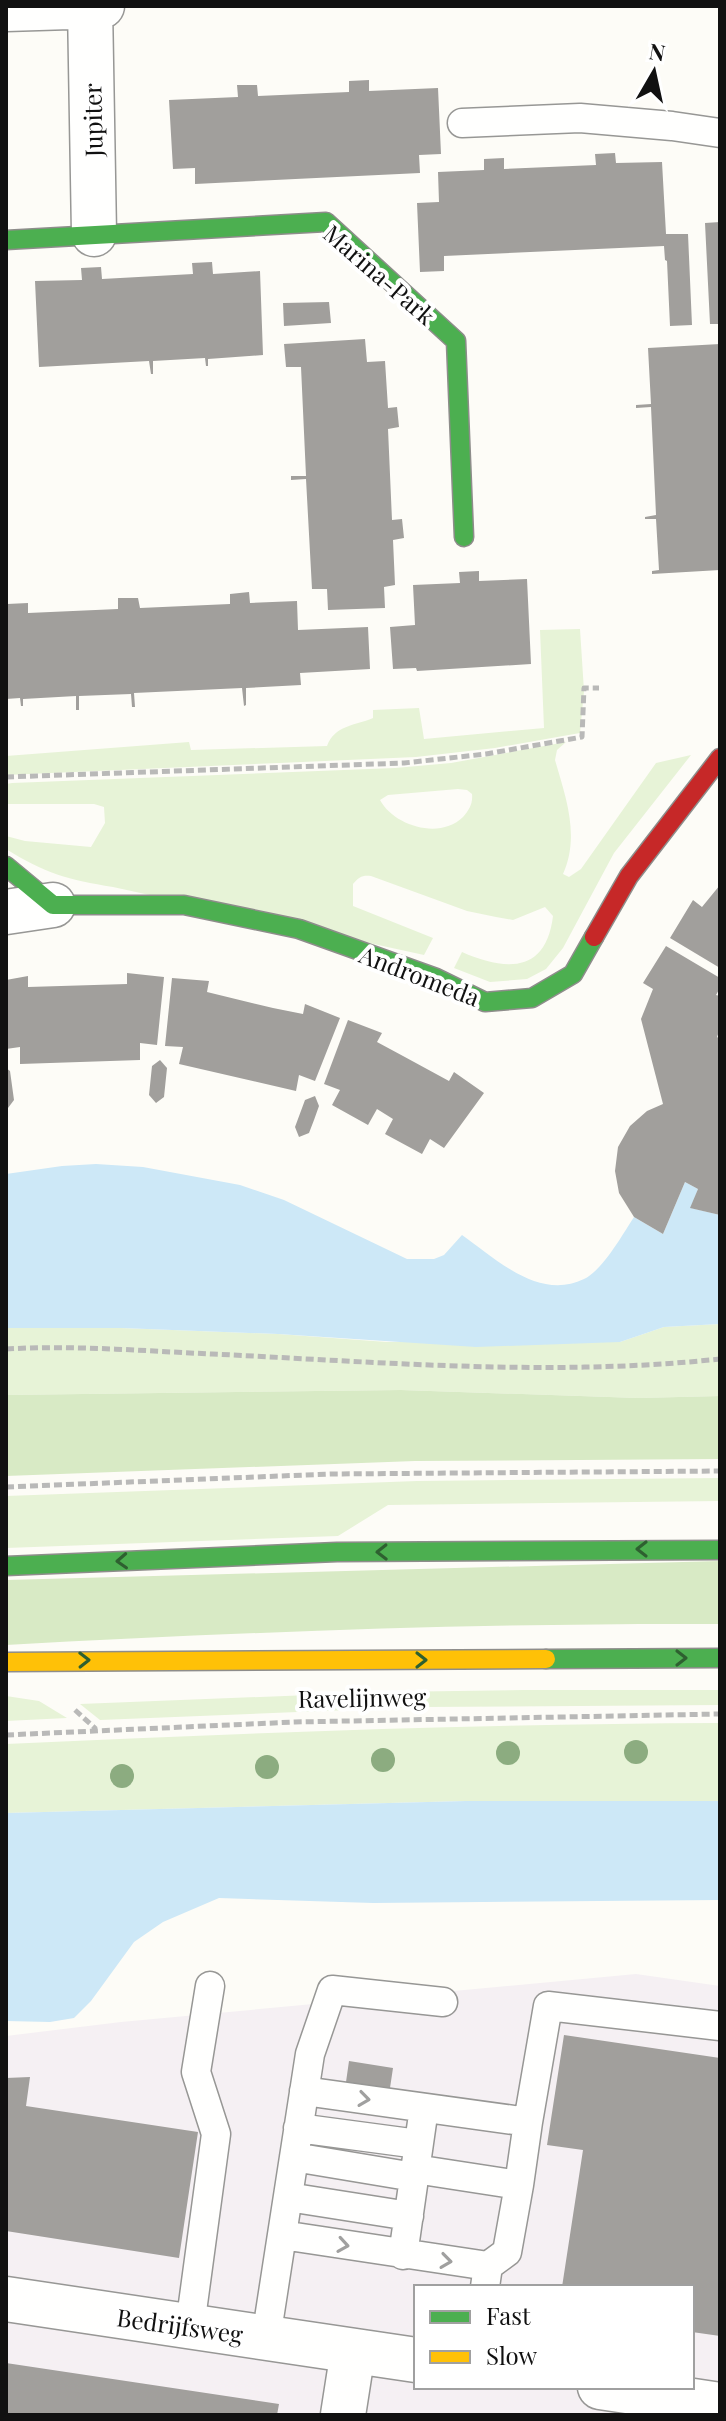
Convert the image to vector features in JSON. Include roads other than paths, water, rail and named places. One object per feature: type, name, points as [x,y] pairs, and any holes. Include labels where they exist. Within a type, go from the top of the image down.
[{"type":"street","name":"Jupiter","points":[[90,6],[94,234]]},
{"type":"street","points":[[6,9],[102,6]]},
{"type":"street","name":"Marina-Park","points":[[6,240],[326,222],[456,341],[464,537]]},
{"type":"street","name":"Andromeda","points":[[6,912],[53,905],[184,905],[299,929],[436,978],[485,1002],[532,998],[573,974],[629,876],[720,758]]},
{"type":"street","points":[[6,866],[53,905]]},
{"type":"street","points":[[6,1566],[337,1552],[720,1550]]},
{"type":"street","name":"Ravelijnweg","points":[[6,1662],[720,1658]]},
{"type":"street","name":"Bedrijfsweg","points":[[6,2299],[414,2360]]},
{"type":"street","points":[[343,2415],[353,2351]]},
{"type":"street","points":[[613,2389],[720,2405]]},
{"type":"lane","points":[[462,123],[580,118],[720,133]]},
{"type":"lane","points":[[190,2326],[216,2134],[196,2072],[210,1986]]},
{"type":"lane","points":[[266,2338],[310,2054],[332,1990],[443,2002]]},
{"type":"lane","points":[[282,2235],[403,2255],[487,2277],[507,2252],[548,2006],[720,2026]]},
{"type":"lane","points":[[304,2091],[528,2122]]},
{"type":"lane","points":[[403,2255],[424,2108]]},
{"type":"lane","points":[[298,2128],[416,2164],[519,2185]]},
{"type":"lane","points":[[294,2157],[416,2164]]},
{"type":"lane","points":[[288,2197],[409,2216]]},
{"type":"water","points":[[96,1164],[143,1167],[240,1185],[284,1200],[407,1259],[434,1259],[444,1255],[462,1235],[519,1274],[551,1285],[567,1284],[591,1275],[612,1251],[634,1217],[663,1234],[685,1182],[698,1189],[691,1208],[720,1215],[720,1324],[664,1327],[620,1342],[476,1347],[278,1334],[121,1328],[6,1328],[6,1174]]},
{"type":"water","points":[[466,1801],[720,1801],[720,1900],[373,1903],[219,1898],[163,1922],[134,1942],[91,2001],[74,2018],[50,2022],[6,2021],[6,1813]]}]
